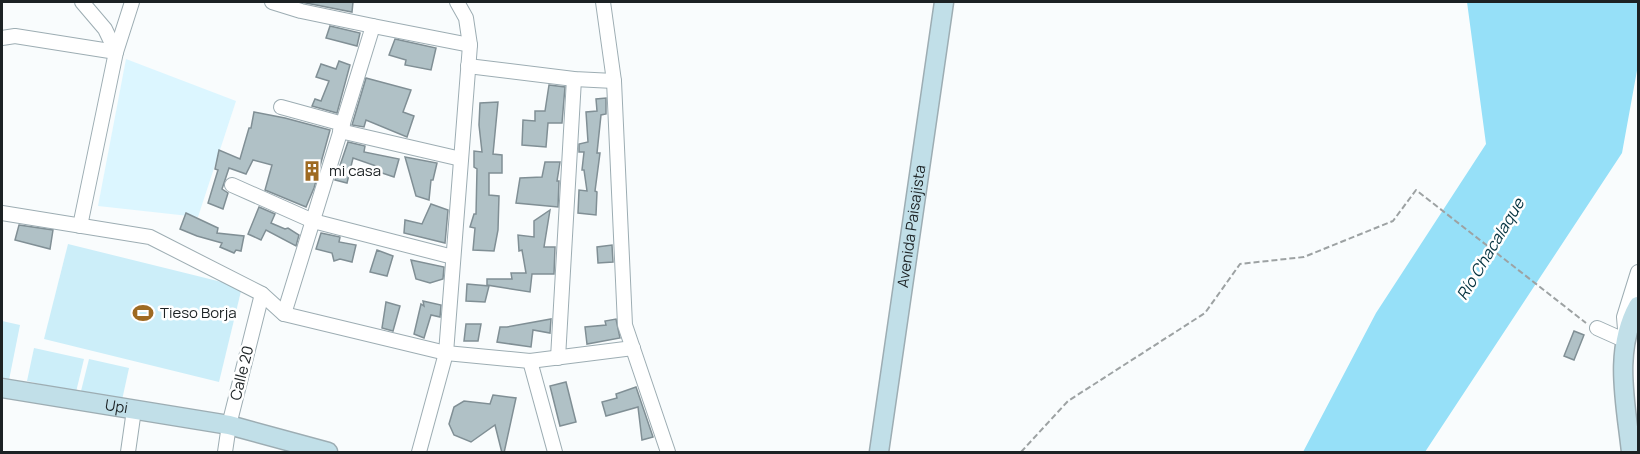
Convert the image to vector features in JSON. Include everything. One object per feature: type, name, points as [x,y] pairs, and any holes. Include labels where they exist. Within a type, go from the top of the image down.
[{"type":"street","points":[[82,2],[105,29],[116,52]]},
{"type":"street","points":[[80,226],[116,52],[132,2]]},
{"type":"street","points":[[272,2],[301,11],[470,45]]},
{"type":"street","points":[[419,453],[446,353],[470,45],[466,18],[457,2]]},
{"type":"street","points":[[603,2],[614,81],[625,325],[668,453]]},
{"type":"street","name":"Avenida Paisajista","points":[[879,453],[944,2]]},
{"type":"street","points":[[284,314],[373,26]]},
{"type":"street","points":[[2,38],[15,36],[116,52]]},
{"type":"street","points":[[468,66],[574,80],[614,81]]},
{"type":"street","points":[[558,358],[574,80]]},
{"type":"street","points":[[280,106],[342,128],[461,159]]},
{"type":"street","points":[[232,185],[313,221],[453,257]]},
{"type":"street","points":[[2,213],[150,237],[262,294],[284,314],[446,353],[530,361],[633,348]]},
{"type":"street","points":[[1631,453],[1623,366],[1626,341],[1624,317],[1638,272]]},
{"type":"street","name":"Calle 20","points":[[225,453],[262,294]]},
{"type":"street","points":[[1626,341],[1637,312]]},
{"type":"street","points":[[1597,328],[1626,341]]},
{"type":"street","points":[[530,361],[555,453]]},
{"type":"street","name":"Upi","points":[[2,388],[230,425],[322,452]]},
{"type":"street","points":[[128,453],[134,410]]},
{"type":"path","points":[[1021,453],[1068,401],[1205,313],[1240,264],[1304,257],[1393,221],[1416,190],[1588,324],[1597,328]]},
{"type":"shaded area","points":[[126,59],[236,101],[198,217],[98,206]]},
{"type":"shaded area","name":"Tieso Borja","points":[[68,244],[242,287],[219,382],[44,339]]},
{"type":"shaded area","points":[[2,321],[20,325],[9,380],[2,378]]},
{"type":"shaded area","points":[[34,348],[84,359],[76,392],[27,381]]},
{"type":"shaded area","points":[[89,359],[129,368],[122,400],[81,391]]},
{"type":"water","name":"Río Chacalaque","points":[[1467,2],[1638,2],[1638,65],[1622,153],[1425,452],[1303,452],[1376,313],[1486,144]]},
{"type":"building","points":[[301,2],[353,2],[352,12]]},
{"type":"building","points":[[330,26],[360,33],[357,46],[326,38]]},
{"type":"building","points":[[395,39],[436,48],[431,70],[405,65],[406,60],[389,55]]},
{"type":"building","points":[[339,61],[350,65],[337,113],[312,106],[315,99],[321,101],[329,81],[316,77],[321,64],[336,69]]},
{"type":"building","points":[[366,78],[411,90],[403,112],[414,116],[407,137],[366,120],[364,127],[352,125]]},
{"type":"building","points":[[549,85],[565,87],[562,123],[548,123],[546,147],[522,145],[523,120],[535,121],[535,111],[545,111]]},
{"type":"building","points":[[606,98],[606,114],[601,115],[597,153],[600,153],[595,191],[597,192],[596,215],[578,213],[579,190],[587,191],[584,170],[582,170],[584,152],[579,152],[579,144],[588,142],[586,112],[597,111],[596,99]]},
{"type":"building","points":[[498,102],[493,154],[502,155],[502,173],[489,173],[489,195],[499,196],[498,230],[494,251],[473,250],[475,228],[470,227],[474,214],[476,214],[477,169],[474,167],[474,151],[482,152],[479,125],[480,103]]},
{"type":"building","points":[[254,112],[330,130],[314,188],[306,207],[265,190],[272,165],[253,160],[246,174],[229,168],[222,189],[228,193],[223,209],[208,203],[218,170],[215,169],[219,150],[240,159]]},
{"type":"building","points":[[348,142],[365,146],[364,152],[399,159],[394,177],[379,172],[379,167],[353,158],[347,183],[335,180]]},
{"type":"building","points":[[405,157],[437,163],[433,180],[431,180],[429,200],[416,196]]},
{"type":"building","points":[[545,162],[560,162],[557,181],[559,181],[558,207],[516,203],[520,178],[542,177]]},
{"type":"building","points":[[431,204],[448,210],[445,243],[404,233],[405,220],[422,224]]},
{"type":"building","points":[[259,207],[275,214],[271,223],[285,229],[288,228],[299,235],[296,246],[266,230],[261,240],[248,234]]},
{"type":"building","points":[[550,210],[544,247],[555,247],[554,274],[532,274],[530,292],[487,285],[487,279],[512,279],[511,273],[526,273],[522,250],[519,251],[518,235],[534,237],[534,221]]},
{"type":"building","points":[[186,213],[218,228],[217,233],[244,236],[241,251],[236,250],[234,253],[220,247],[222,243],[180,229]]},
{"type":"building","points":[[19,225],[53,230],[50,249],[15,240]]},
{"type":"building","points":[[321,233],[340,237],[339,242],[356,245],[352,262],[340,259],[334,261],[332,253],[316,249]]},
{"type":"building","points":[[612,245],[613,262],[598,263],[597,247]]},
{"type":"building","points":[[377,250],[393,256],[387,276],[370,272]]},
{"type":"building","points":[[411,260],[444,267],[443,279],[430,283],[416,279]]},
{"type":"building","points":[[467,284],[489,286],[485,302],[466,301]]},
{"type":"building","points":[[423,301],[441,305],[440,317],[431,315],[424,338],[414,334],[421,304],[424,306]]},
{"type":"building","points":[[386,302],[400,306],[393,331],[382,328]]},
{"type":"building","points":[[551,319],[550,333],[533,330],[531,347],[497,342],[500,327]]},
{"type":"building","points":[[616,319],[620,338],[587,344],[585,327],[606,325],[605,321]]},
{"type":"building","points":[[466,324],[481,324],[478,341],[464,341]]},
{"type":"building","points":[[1574,331],[1584,335],[1574,360],[1564,356]]},
{"type":"building","points":[[566,382],[576,422],[560,426],[550,386]]},
{"type":"building","points":[[636,387],[653,437],[642,440],[638,407],[606,416],[602,402],[617,398],[616,394]]},
{"type":"building","points":[[493,395],[516,398],[504,453],[502,453],[495,425],[471,442],[454,435],[449,424],[454,407],[464,401],[490,404]]},
{"type":"place","name":"mi casa","points":[[312,171]]},
{"type":"place","name":"Tieso Borja","points":[[143,313]]}]
